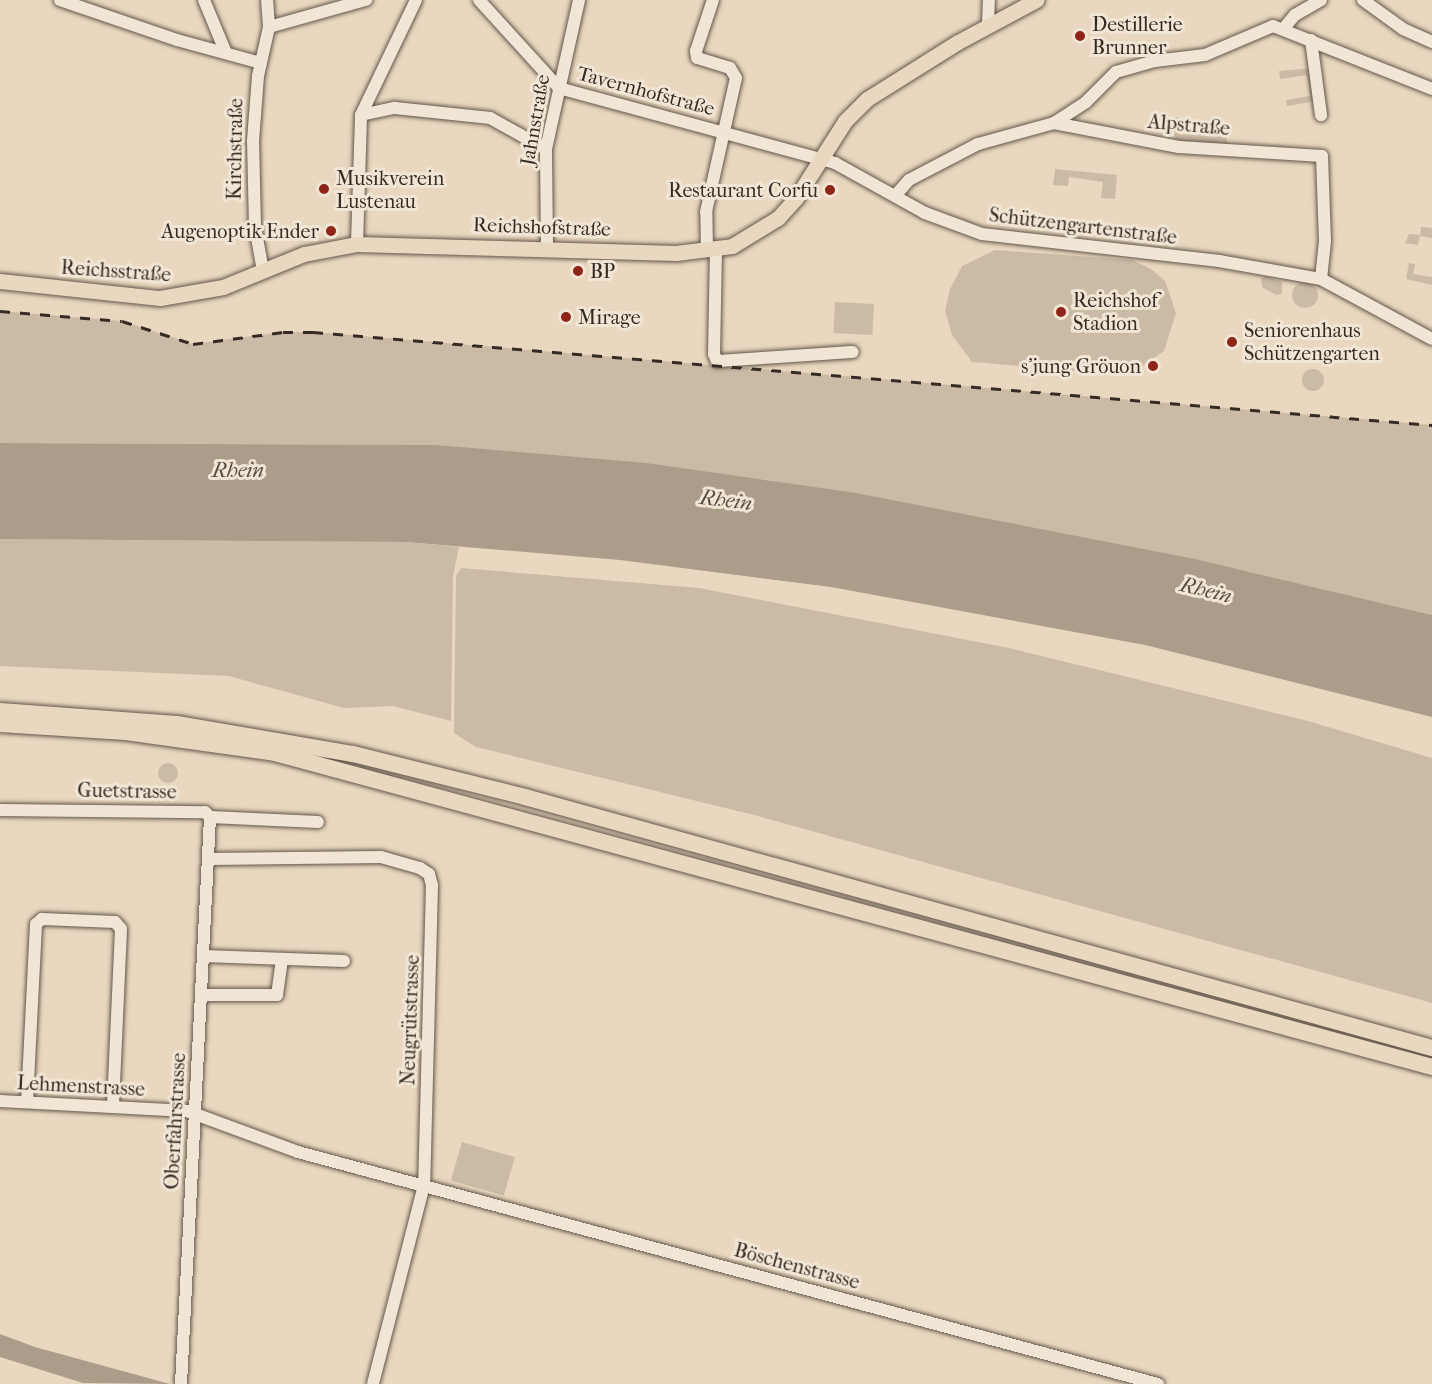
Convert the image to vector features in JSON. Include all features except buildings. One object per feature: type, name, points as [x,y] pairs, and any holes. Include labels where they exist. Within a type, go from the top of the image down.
[{"type":"highway","points":[[0,711],[177,724],[276,738],[376,759],[1432,1048]]},
{"type":"highway","points":[[0,724],[126,732],[275,753],[1432,1067]]},
{"type":"main road","name":"Reichshofstraße","points":[[262,271],[304,254],[357,244],[712,250],[752,237],[778,218],[844,121],[867,99],[988,25],[1036,0]]},
{"type":"main road","name":"Reichsstraße","points":[[0,281],[160,297],[219,288],[262,271]]},
{"type":"street","points":[[60,0],[261,63]]},
{"type":"street","points":[[204,0],[226,53]]},
{"type":"street","name":"Kirchstraße","points":[[262,271],[253,198],[255,92],[269,27],[267,0]]},
{"type":"street","points":[[269,27],[366,0]]},
{"type":"street","points":[[357,244],[361,115],[416,0]]},
{"type":"street","points":[[479,0],[559,88]]},
{"type":"street","name":"Jahnstraße","points":[[547,248],[546,149],[579,0]]},
{"type":"street","points":[[713,0],[696,51],[697,58],[703,62],[735,72],[723,132]]},
{"type":"street","points":[[988,25],[989,0]]},
{"type":"street","points":[[1322,0],[1295,15],[1284,28],[1379,71],[1432,89]]},
{"type":"street","points":[[1363,0],[1403,29],[1432,42]]},
{"type":"street","name":"Alpstraße","points":[[895,196],[909,180],[978,144],[1054,123],[1086,102],[1116,72],[1143,63],[1205,56],[1273,26],[1284,28]]},
{"type":"street","points":[[1311,40],[1321,115]]},
{"type":"street","name":"Tavernhofstraße","points":[[559,88],[820,158]]},
{"type":"street","points":[[361,115],[395,108],[490,118],[546,149]]},
{"type":"street","name":"Alpstraße","points":[[1054,123],[1179,147],[1322,156],[1325,241],[1321,279]]},
{"type":"street","name":"Tavernhofstraße","points":[[712,250],[706,212],[723,132]]},
{"type":"street","name":"Schützengartenstraße","points":[[820,158],[958,227],[997,237],[1209,260],[1321,279],[1432,339]]},
{"type":"street","points":[[712,250],[714,354],[717,361],[853,352]]},
{"type":"street","name":"Guetstrasse","points":[[0,810],[205,812],[210,817],[318,822]]},
{"type":"street","points":[[208,859],[210,817]]},
{"type":"street","name":"Neugrütstrasse","points":[[208,859],[361,855],[420,867],[429,874],[432,916],[424,1185],[373,1384]]},
{"type":"street","name":"Oberfahrstrasse","points":[[182,1381],[208,859]]},
{"type":"street","points":[[27,1102],[36,924],[42,920],[115,921],[121,929],[113,1107]]},
{"type":"street","points":[[203,956],[344,961]]},
{"type":"street","points":[[201,995],[277,995],[282,959]]},
{"type":"street","name":"Lehmenstrasse","points":[[0,1101],[113,1107],[195,1115],[298,1152],[424,1185]]},
{"type":"street","name":"Böschenstrasse","points":[[424,1185],[1158,1384]]},
{"type":"shaded area","points":[[1313,68],[1317,101],[1287,106],[1286,100],[1310,96],[1307,75],[1280,79],[1279,71]]},
{"type":"shaded area","points":[[1178,117],[1181,135],[1225,128],[1228,145],[1176,142],[1172,118]]},
{"type":"shaded area","points":[[1055,169],[1117,175],[1115,199],[1101,198],[1103,182],[1069,177],[1068,186],[1053,185]]},
{"type":"shaded area","points":[[1421,227],[1432,228],[1432,238],[1420,236],[1418,245],[1405,243],[1409,234],[1420,235]]},
{"type":"shaded area","name":"Reichshof Stadion","points":[[995,250],[1132,260],[1151,269],[1165,281],[1176,313],[1164,351],[1129,375],[972,362],[952,335],[945,311],[950,289],[962,266]]},
{"type":"shaded area","points":[[1409,263],[1415,264],[1413,274],[1432,277],[1432,285],[1406,279]]},
{"type":"shaded area","points":[[1265,276],[1282,282],[1282,294],[1276,295],[1262,287],[1261,279]]},
{"type":"shaded area","points":[[1305,282],[1314,286],[1318,295],[1314,304],[1305,308],[1296,304],[1292,295],[1296,286]]},
{"type":"shaded area","points":[[835,302],[874,304],[872,335],[833,333]]},
{"type":"shaded area","points":[[0,311],[122,321],[193,344],[283,332],[313,332],[1432,425],[1432,615],[1246,571],[767,480],[437,445],[0,443]]},
{"type":"shaded area","points":[[1313,369],[1321,372],[1324,380],[1321,388],[1313,391],[1305,388],[1302,380],[1305,372]]},
{"type":"shaded area","points":[[0,539],[406,542],[459,547],[453,576],[451,721],[393,706],[344,708],[229,676],[0,666]]},
{"type":"shaded area","points":[[461,568],[699,588],[1009,648],[1308,721],[1432,758],[1432,1003],[754,815],[476,747],[454,733],[456,576]]},
{"type":"shaded area","points":[[168,763],[175,766],[178,773],[175,780],[168,783],[161,780],[158,773],[161,766]]},
{"type":"shaded area","points":[[462,1142],[515,1157],[504,1196],[451,1180]]},
{"type":"water","name":"Rhein","points":[[0,443],[437,445],[646,463],[856,493],[1195,559],[1432,615],[1432,717],[1145,645],[831,587],[620,560],[406,542],[0,539]]},
{"type":"water","points":[[0,1334],[35,1347],[170,1384],[83,1383],[0,1357]]},
{"type":"railway","points":[[0,311],[122,321],[193,344],[283,332],[313,332],[1432,425]]},
{"type":"place","name":"Destillerie Brunner","points":[[1080,36]]},
{"type":"place","name":"Musikverein Lustenau","points":[[324,189]]},
{"type":"place","name":"Restaurant Corfu","points":[[830,190]]},
{"type":"place","name":"Augenoptik Ender","points":[[331,231]]},
{"type":"place","name":"BP","points":[[578,271]]},
{"type":"place","name":"Reichshof Stadion","points":[[1061,312]]},
{"type":"place","name":"Mirage","points":[[566,317]]},
{"type":"place","name":"Seniorenhaus Schützengarten","points":[[1232,342]]},
{"type":"place","name":"s'jung Gröuon","points":[[1153,366]]}]
